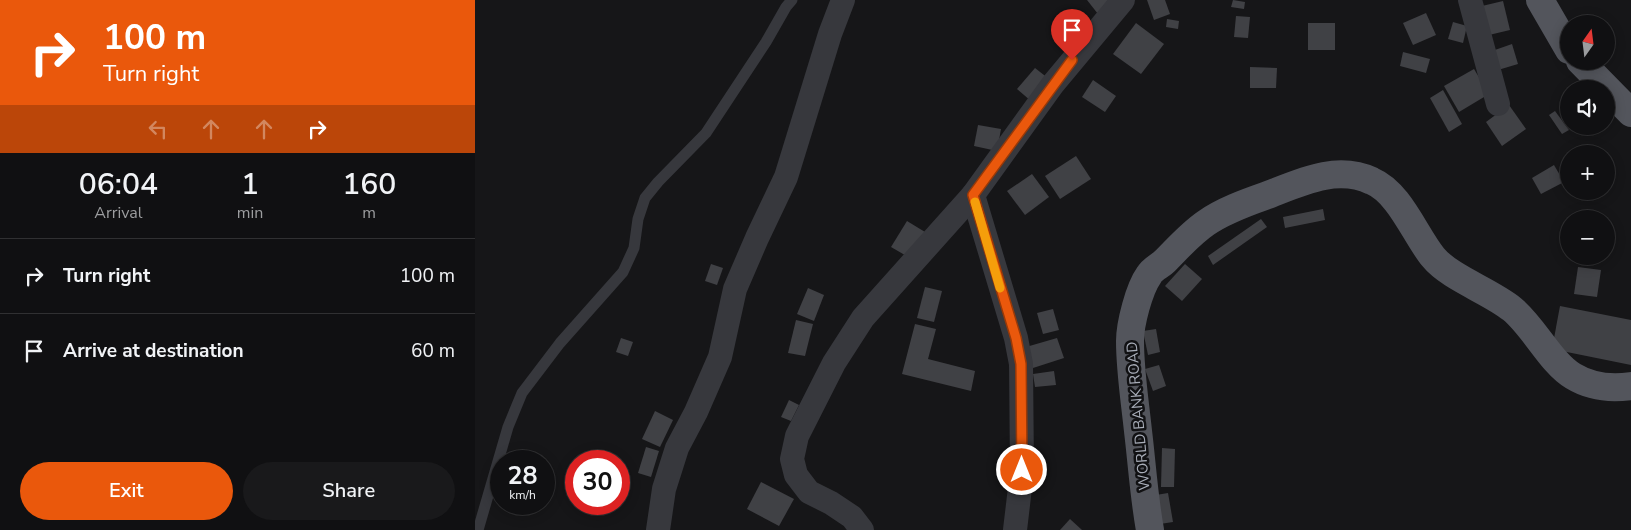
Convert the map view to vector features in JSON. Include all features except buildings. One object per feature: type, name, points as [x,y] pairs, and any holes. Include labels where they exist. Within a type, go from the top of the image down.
[{"type":"main road","points":[[1540,0],[1560,34]]},
{"type":"main road","points":[[1589,70],[1631,113]]},
{"type":"main road","name":"WORLD BANK ROAD","points":[[1150,530],[1130,340],[1139,297],[1149,274],[1206,223],[1242,204],[1308,179],[1332,174],[1357,175],[1374,181],[1389,193],[1435,259],[1451,273],[1478,286],[1512,309],[1533,330],[1554,358],[1571,375],[1592,385],[1616,388],[1631,386]]},
{"type":"street","points":[[658,530],[665,489],[677,448],[696,412],[720,357],[735,289],[786,177],[830,34],[843,0]]},
{"type":"street","points":[[862,530],[852,517],[831,503],[809,492],[796,475],[792,459],[797,436],[834,363],[863,318],[973,195],[1053,84],[1091,36],[1123,0]]},
{"type":"street","points":[[1470,0],[1497,104]]},
{"type":"street","points":[[973,195],[1016,338],[1021,364],[1022,470],[1015,530]]},
{"type":"lane","points":[[478,530],[507,427],[522,393],[560,343],[623,272],[634,248],[638,218],[645,198],[658,182],[707,133],[766,42],[786,6],[792,0]]},
{"type":"slow traffic","points":[[975,202],[1000,288]]},
{"type":"route","points":[[1022,470],[1021,364],[1016,338],[973,195],[1072,60]]}]
